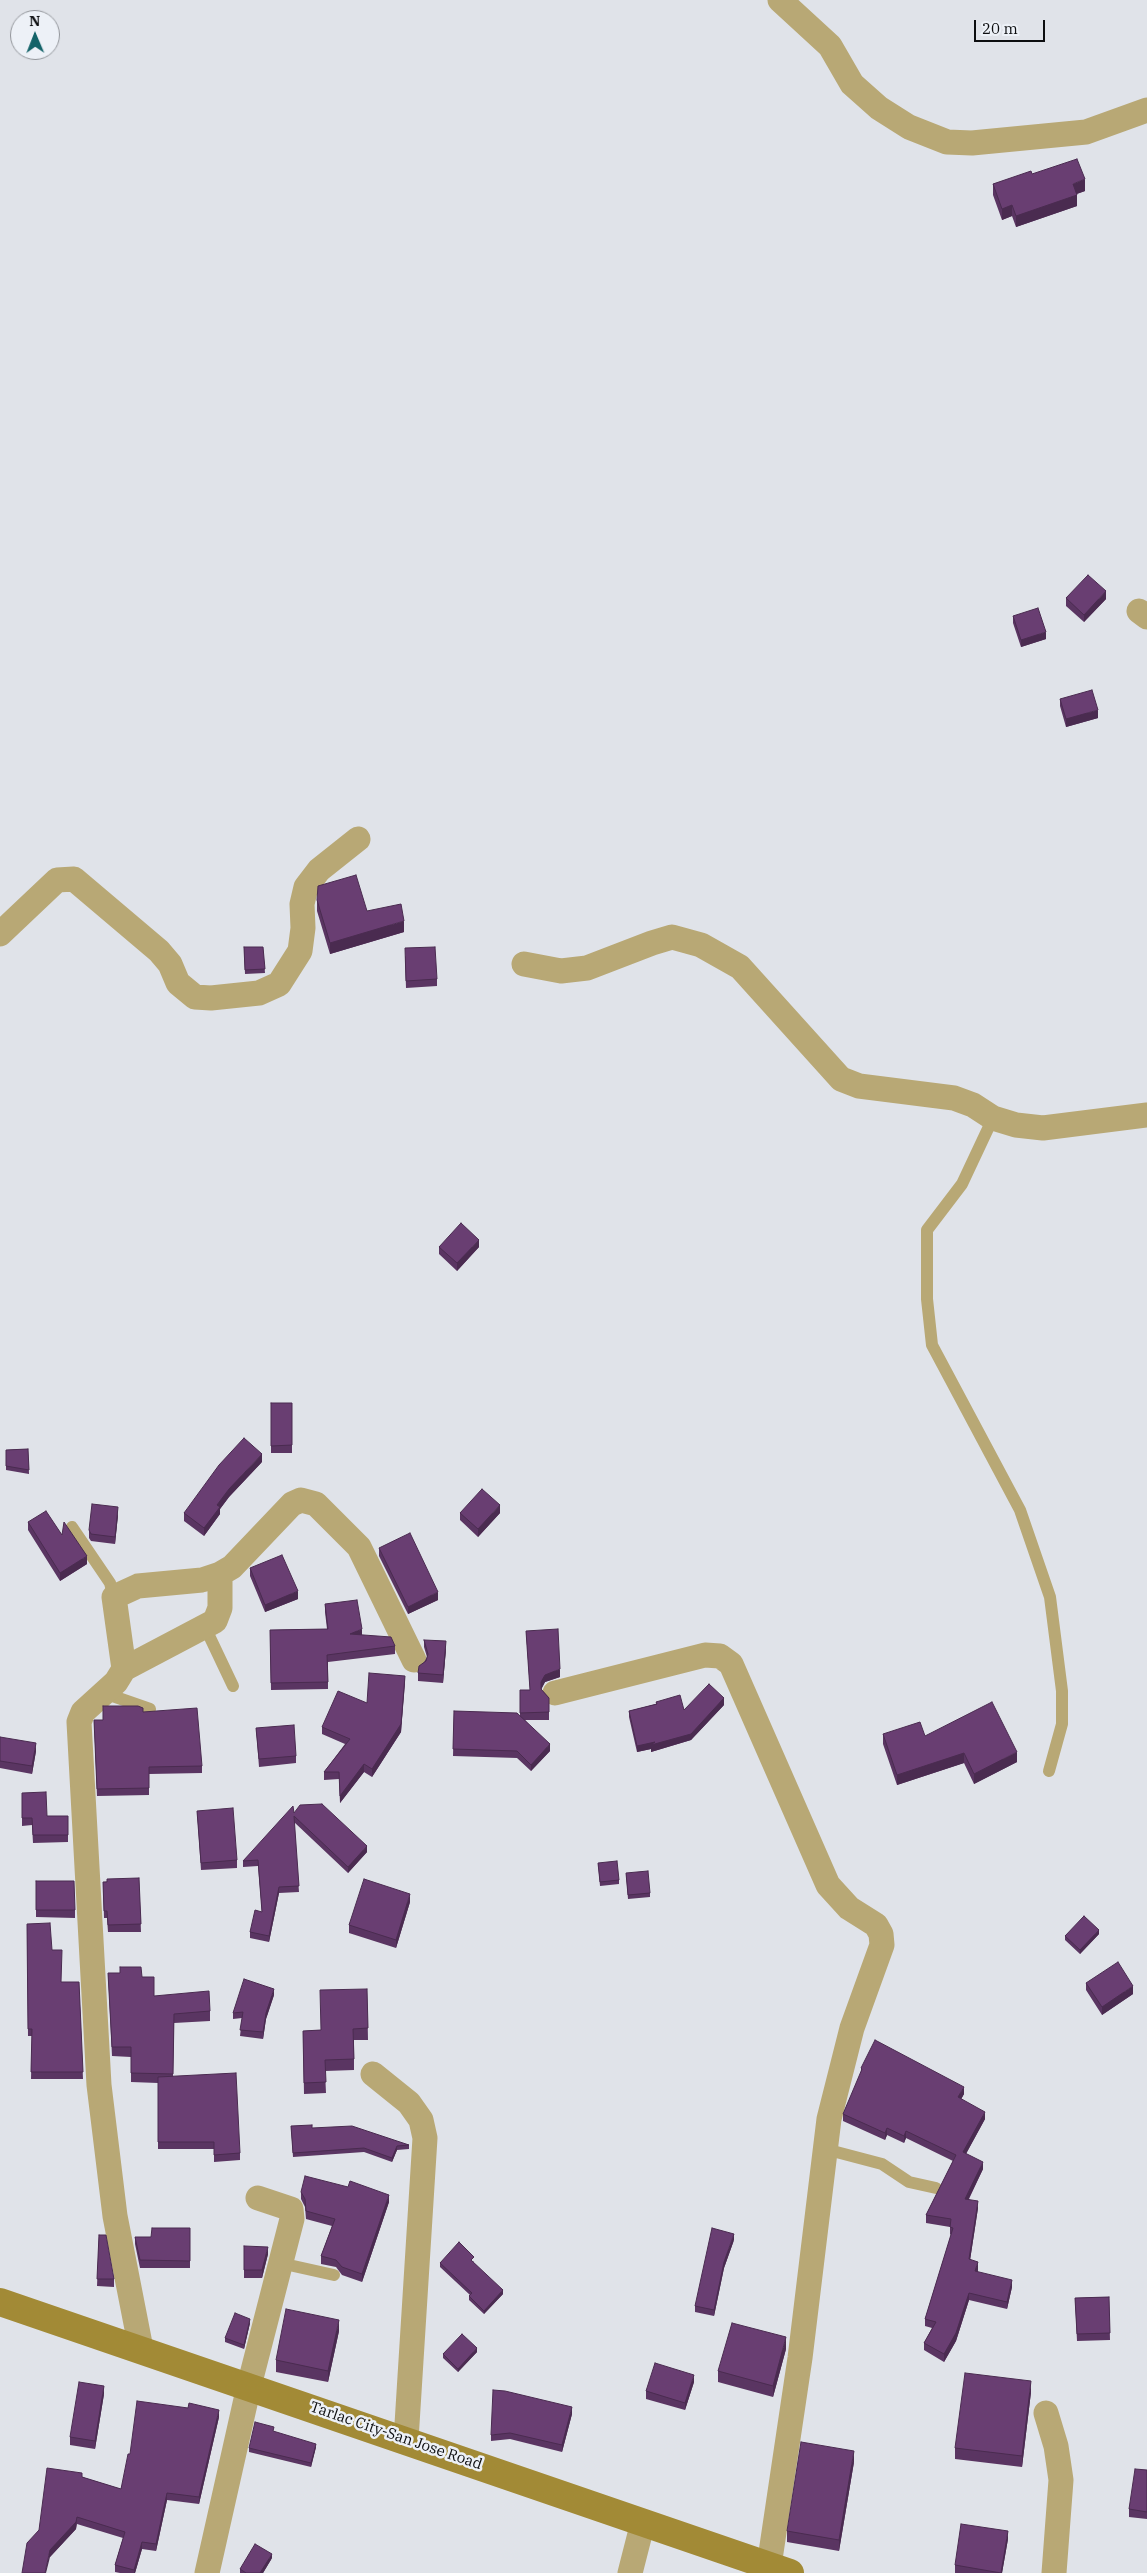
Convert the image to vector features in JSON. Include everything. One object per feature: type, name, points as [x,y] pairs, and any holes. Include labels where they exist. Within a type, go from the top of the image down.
[{"type":"main road","name":"Tarlac City-San Jose Road","points":[[0,2302],[780,2570]]},
{"type":"street","points":[[780,0],[830,46],[848,79],[879,108],[909,127],[946,142],[972,142],[1086,132],[1147,110]]},
{"type":"street","points":[[0,934],[57,880],[74,879],[159,952],[170,964],[178,984],[195,997],[212,998],[259,993],[279,984],[300,951],[303,928],[302,904],[306,887],[319,870],[358,839]]},
{"type":"street","points":[[524,964],[561,971],[587,968],[672,937],[701,945],[740,967],[841,1079],[859,1086],[954,1098],[972,1105],[993,1118],[1016,1125],[1043,1128],[1147,1115]]},
{"type":"street","points":[[124,1669],[114,1597],[138,1586],[202,1580],[220,1574],[232,1567],[292,1504],[301,1500],[316,1504],[359,1547],[414,1660]]},
{"type":"street","points":[[141,2349],[115,2216],[98,2065],[79,1722],[83,1712],[116,1682],[124,1669],[215,1621],[218,1615],[220,1574]]},
{"type":"street","points":[[555,1693],[705,1655],[720,1656],[731,1664],[828,1885],[849,1908],[876,1925],[881,1934],[882,1945],[852,2028],[829,2120],[800,2358],[780,2570]]},
{"type":"street","points":[[373,2074],[409,2103],[421,2120],[425,2138],[406,2440]]},
{"type":"street","points":[[207,2573],[249,2386],[292,2219],[291,2209],[258,2198]]},
{"type":"street","points":[[1046,2413],[1056,2446],[1061,2480],[1054,2573]]},
{"type":"street","points":[[630,2573],[643,2522]]},
{"type":"lane","points":[[993,1118],[962,1184],[927,1230],[927,1299],[932,1345],[1020,1510],[1050,1596],[1062,1691],[1062,1724],[1049,1771]]},
{"type":"lane","points":[[72,1527],[110,1583],[114,1597]]},
{"type":"lane","points":[[205,1627],[233,1686]]},
{"type":"lane","points":[[104,1693],[150,1709]]},
{"type":"lane","points":[[825,2149],[882,2164],[909,2182],[936,2188]]},
{"type":"lane","points":[[280,2263],[334,2275]]},
{"type":"building","points":[[1077,159],[1085,179],[1073,184],[1077,195],[1016,216],[1012,205],[1002,209],[993,184],[1031,171],[1032,174]]},
{"type":"building","points":[[1088,575],[1106,591],[1084,615],[1066,598]]},
{"type":"building","points":[[1038,608],[1046,632],[1021,640],[1013,616]]},
{"type":"building","points":[[1092,690],[1098,710],[1066,719],[1060,699]]},
{"type":"building","points":[[356,875],[367,911],[401,904],[404,921],[330,943],[317,900],[318,886]]},
{"type":"building","points":[[244,947],[263,947],[265,969],[245,970]]},
{"type":"building","points":[[435,947],[437,979],[406,981],[405,948]]},
{"type":"building","points":[[461,1223],[479,1240],[457,1263],[439,1247]]},
{"type":"building","points":[[271,1403],[292,1403],[292,1445],[271,1446]]},
{"type":"building","points":[[244,1438],[262,1454],[229,1489],[217,1505],[220,1507],[204,1528],[184,1513],[219,1465]]},
{"type":"building","points":[[28,1449],[29,1470],[6,1466],[6,1450]]},
{"type":"building","points":[[482,1489],[500,1505],[478,1529],[460,1513]]},
{"type":"building","points":[[92,1504],[118,1507],[115,1537],[91,1534],[89,1530]]},
{"type":"building","points":[[46,1511],[62,1535],[64,1522],[87,1556],[60,1573],[28,1522]]},
{"type":"building","points":[[410,1533],[438,1592],[408,1607],[379,1548]]},
{"type":"building","points":[[282,1555],[298,1591],[265,1605],[250,1568]]},
{"type":"building","points":[[357,1600],[362,1629],[350,1634],[391,1637],[395,1646],[327,1655],[328,1682],[271,1683],[270,1630],[328,1629],[325,1604]]},
{"type":"building","points":[[558,1629],[560,1669],[545,1675],[541,1682],[541,1689],[549,1698],[549,1712],[520,1713],[520,1690],[530,1690],[526,1631]]},
{"type":"building","points":[[424,1640],[446,1641],[443,1675],[418,1673],[419,1666],[426,1661],[428,1654]]},
{"type":"building","points":[[369,1673],[405,1676],[401,1724],[372,1769],[364,1764],[340,1796],[339,1772],[324,1772],[350,1739],[322,1727],[338,1691],[367,1703]]},
{"type":"building","points":[[709,1684],[724,1698],[691,1734],[651,1745],[655,1742],[637,1746],[629,1711],[657,1704],[656,1702],[680,1695],[684,1710]]},
{"type":"building","points":[[992,1702],[1017,1752],[974,1774],[964,1753],[897,1775],[883,1734],[920,1722],[925,1736]]},
{"type":"building","points":[[103,1706],[138,1706],[143,1708],[143,1712],[197,1708],[202,1766],[149,1767],[149,1788],[97,1789],[94,1720],[103,1720]]},
{"type":"building","points":[[454,1711],[517,1713],[550,1744],[531,1765],[517,1751],[453,1749]]},
{"type":"building","points":[[294,1725],[296,1756],[259,1759],[256,1728]]},
{"type":"building","points":[[0,1737],[36,1743],[32,1766],[0,1761]]},
{"type":"building","points":[[46,1792],[47,1816],[68,1816],[68,1835],[33,1835],[32,1818],[22,1818],[22,1793]]},
{"type":"building","points":[[322,1804],[367,1846],[348,1867],[294,1816],[299,1886],[279,1887],[269,1936],[250,1932],[255,1910],[262,1912],[258,1860],[243,1861],[293,1806],[294,1813],[300,1805]]},
{"type":"building","points":[[233,1808],[237,1860],[201,1863],[197,1811]]},
{"type":"building","points":[[617,1861],[619,1880],[600,1882],[598,1863]]},
{"type":"building","points":[[648,1871],[650,1893],[628,1895],[626,1873]]},
{"type":"building","points":[[139,1878],[141,1924],[108,1925],[107,1911],[104,1911],[103,1882],[107,1882],[107,1879]]},
{"type":"building","points":[[364,1879],[410,1894],[396,1940],[349,1925]]},
{"type":"building","points":[[36,1881],[74,1881],[75,1910],[36,1910]]},
{"type":"building","points":[[1084,1916],[1099,1930],[1080,1950],[1065,1936]]},
{"type":"building","points":[[50,1923],[52,1950],[62,1950],[61,1982],[79,1982],[83,2072],[31,2072],[32,2029],[28,2029],[27,1924]]},
{"type":"building","points":[[1118,1962],[1133,1986],[1102,2007],[1086,1983]]},
{"type":"building","points":[[120,1967],[141,1967],[142,1977],[154,1977],[154,1996],[209,1991],[210,2011],[174,2014],[173,2074],[131,2073],[131,2047],[112,2047],[108,1973],[120,1973]]},
{"type":"building","points":[[244,1979],[274,1989],[266,2013],[263,2032],[240,2030],[243,2012],[233,2013]]},
{"type":"building","points":[[367,1989],[368,2028],[353,2029],[354,2059],[325,2060],[326,2082],[304,2083],[303,2031],[321,2030],[320,1990]]},
{"type":"building","points":[[875,2040],[964,2087],[958,2097],[985,2112],[963,2152],[983,2162],[965,2199],[978,2201],[969,2259],[978,2262],[975,2271],[1012,2280],[1007,2302],[969,2293],[956,2333],[944,2354],[924,2343],[936,2322],[925,2319],[953,2228],[950,2227],[951,2219],[926,2215],[956,2155],[906,2131],[904,2136],[887,2128],[885,2133],[843,2114],[861,2068]]},
{"type":"building","points":[[236,2073],[240,2153],[214,2155],[214,2142],[158,2142],[158,2077]]},
{"type":"building","points":[[312,2125],[312,2128],[352,2126],[409,2145],[397,2146],[392,2158],[364,2148],[293,2153],[291,2126]]},
{"type":"building","points":[[305,2176],[348,2187],[350,2181],[389,2195],[362,2274],[342,2267],[336,2260],[321,2256],[335,2219],[306,2211],[305,2199],[301,2192]]},
{"type":"building","points":[[152,2228],[190,2228],[190,2261],[140,2260],[135,2237],[151,2237]]},
{"type":"building","points":[[712,2228],[734,2234],[724,2262],[714,2310],[695,2306]]},
{"type":"building","points":[[99,2235],[106,2235],[114,2279],[97,2279]]},
{"type":"building","points":[[459,2242],[474,2257],[471,2260],[503,2290],[484,2311],[469,2296],[472,2293],[440,2263]]},
{"type":"building","points":[[244,2246],[268,2247],[262,2270],[244,2270]]},
{"type":"building","points":[[1109,2297],[1110,2333],[1077,2334],[1075,2298]]},
{"type":"building","points":[[286,2309],[339,2320],[328,2371],[276,2360]]},
{"type":"building","points":[[235,2313],[250,2319],[244,2345],[225,2338]]},
{"type":"building","points":[[732,2323],[786,2337],[773,2386],[718,2371]]},
{"type":"building","points":[[462,2334],[477,2348],[458,2369],[443,2354]]},
{"type":"building","points":[[655,2363],[694,2375],[685,2403],[646,2391]]},
{"type":"building","points":[[965,2373],[1031,2381],[1022,2456],[955,2448]]},
{"type":"building","points":[[79,2382],[104,2386],[95,2441],[70,2437]]},
{"type":"building","points":[[493,2390],[505,2391],[572,2407],[562,2445],[510,2433],[491,2435]]},
{"type":"building","points":[[137,2401],[188,2408],[189,2403],[219,2410],[199,2497],[167,2493],[156,2544],[142,2542],[134,2570],[115,2565],[125,2532],[77,2517],[76,2522],[50,2550],[45,2573],[22,2573],[27,2543],[39,2530],[47,2468],[82,2473],[82,2477],[121,2489],[128,2454],[130,2454]]},
{"type":"building","points":[[255,2422],[274,2427],[273,2431],[316,2444],[311,2463],[249,2448]]},
{"type":"building","points":[[801,2442],[854,2451],[839,2540],[787,2531]]},
{"type":"building","points":[[1135,2469],[1147,2470],[1147,2512],[1129,2509]]},
{"type":"building","points":[[961,2524],[1008,2531],[1001,2573],[955,2565]]},
{"type":"building","points":[[255,2544],[272,2554],[260,2573],[246,2573],[240,2569]]}]
